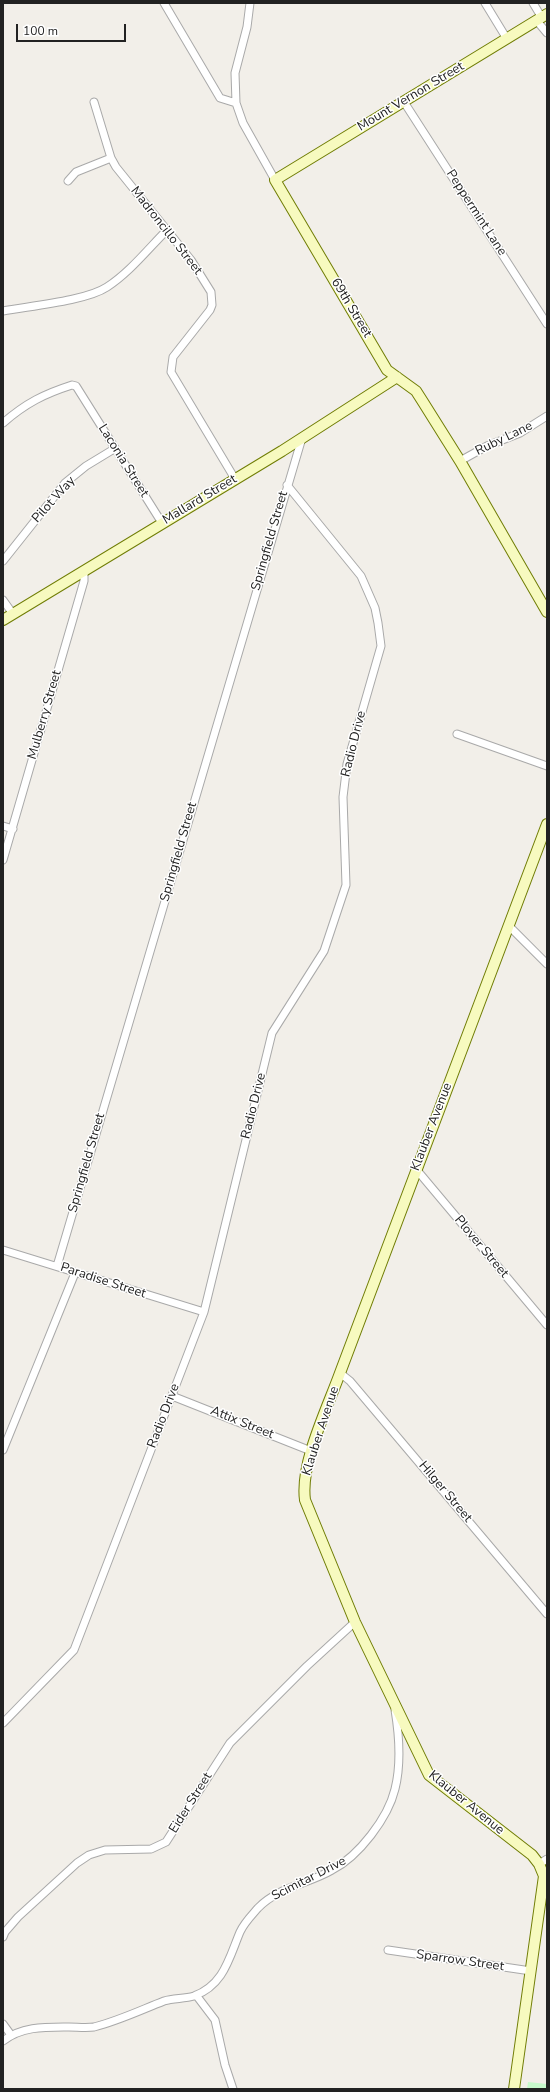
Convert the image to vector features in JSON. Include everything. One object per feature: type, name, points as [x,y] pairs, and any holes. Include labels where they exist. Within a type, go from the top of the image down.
[{"type":"street","points":[[164,3],[220,98],[236,103]]},
{"type":"street","name":"69th Street","points":[[250,3],[248,26],[235,73],[236,103],[243,123],[275,180],[388,370],[416,391],[460,461],[547,612]]},
{"type":"street","points":[[485,3],[507,39]]},
{"type":"street","points":[[533,3],[542,17],[547,33]]},
{"type":"street","name":"Mount Vernon Street","points":[[275,180],[542,17]]},
{"type":"street","name":"Madroncillo Street","points":[[94,102],[111,158],[191,260],[211,292],[212,305],[173,357],[171,372],[235,479]]},
{"type":"street","name":"Peppermint Lane","points":[[404,102],[547,324]]},
{"type":"street","points":[[68,181],[76,172],[111,158]]},
{"type":"street","points":[[3,311],[89,295],[106,288],[121,276],[167,230]]},
{"type":"street","name":"Mallard Street","points":[[3,620],[302,438],[397,377]]},
{"type":"street","name":"Laconia Street","points":[[3,423],[20,408],[39,397],[72,385],[76,386],[114,449],[162,523]]},
{"type":"street","name":"Ruby Lane","points":[[460,461],[487,446],[520,433],[547,416]]},
{"type":"street","name":"Springfield Street","points":[[57,1266],[302,438]]},
{"type":"street","name":"Pilot Way","points":[[3,561],[65,483],[86,466],[114,449]]},
{"type":"street","name":"Radio Drive","points":[[3,1723],[74,1650],[204,1312],[272,1033],[324,952],[346,885],[343,797],[347,764],[381,646],[375,608],[361,576],[287,485]]},
{"type":"street","name":"Mulberry Street","points":[[3,860],[84,581],[84,571]]},
{"type":"street","points":[[3,600],[13,614]]},
{"type":"street","points":[[457,734],[547,766]]},
{"type":"street","name":"Klauber Avenue","points":[[514,2089],[544,1876],[543,1861],[532,1855],[429,1775],[355,1622],[305,1500],[303,1489],[305,1473],[311,1451],[547,824]]},
{"type":"street","points":[[3,826],[13,829]]},
{"type":"street","points":[[509,926],[547,964]]},
{"type":"street","name":"Plover Street","points":[[416,1169],[547,1325]]},
{"type":"street","name":"Paradise Street","points":[[3,1250],[204,1312]]},
{"type":"street","points":[[3,1450],[75,1273]]},
{"type":"street","name":"Hilger Street","points":[[340,1373],[350,1381],[547,1614]]},
{"type":"street","name":"Attix Street","points":[[172,1396],[311,1451]]},
{"type":"street","name":"Eider Street","points":[[3,1937],[5,1932],[18,1917],[77,1862],[89,1855],[105,1850],[151,1849],[166,1842],[230,1742],[307,1666],[355,1622]]},
{"type":"street","name":"Scimitar Drive","points":[[3,2041],[11,2035],[27,2029],[52,2027],[92,2027],[117,2020],[167,2001],[196,1995],[212,1985],[223,1973],[240,1931],[262,1904],[282,1890],[309,1882],[349,1860],[383,1818],[395,1789],[398,1762],[395,1711],[389,1694]]},
{"type":"street","name":"Sparrow Street","points":[[388,1950],[531,1971]]},
{"type":"street","points":[[196,1995],[215,2020],[225,2065],[233,2089]]},
{"type":"street","points":[[3,2024],[11,2035]]},
{"type":"green space","points":[[528,2082],[547,2084],[547,2089],[527,2089]]}]
